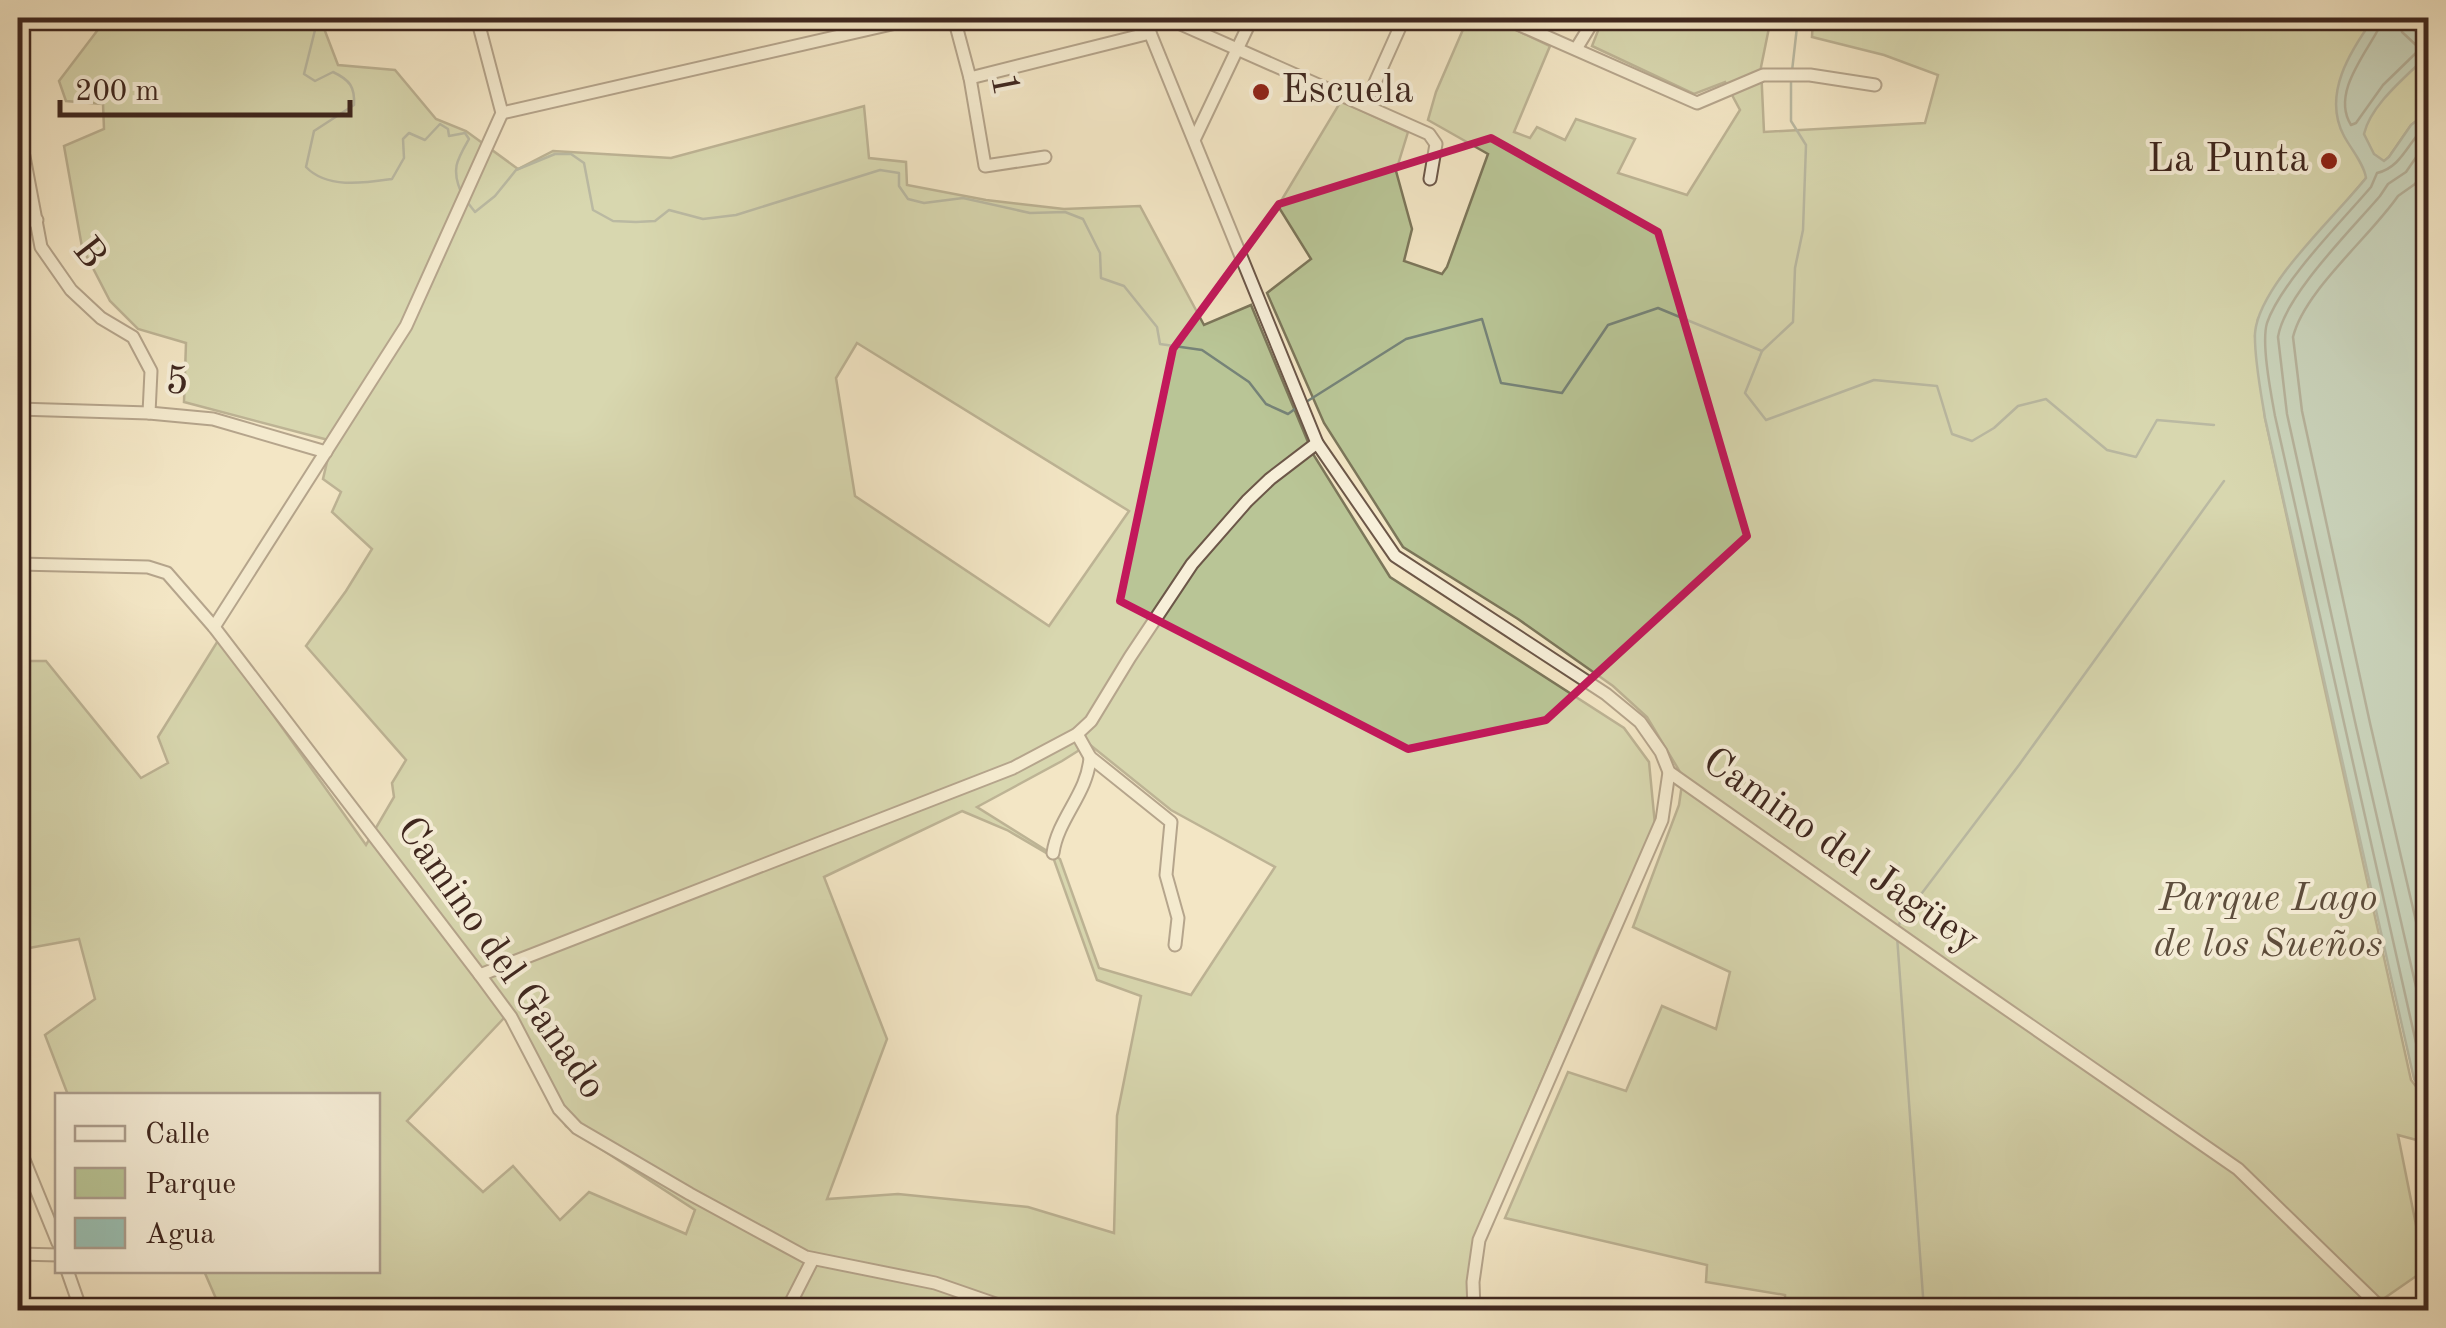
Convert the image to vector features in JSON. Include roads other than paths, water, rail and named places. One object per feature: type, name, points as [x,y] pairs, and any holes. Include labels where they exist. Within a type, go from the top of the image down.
[{"type":"street","points":[[214,628],[406,326],[502,112],[478,18]]},
{"type":"street","points":[[502,112],[918,18]]},
{"type":"street","name":"1","points":[[954,18],[970,78],[985,166],[1045,157]]},
{"type":"street","name":"Camino del Jagüey","points":[[1144,18],[1317,443],[1395,556],[1640,722],[1670,772],[2238,1169],[2384,1310]]},
{"type":"street","points":[[1167,18],[1428,134],[1436,144],[1430,179]]},
{"type":"street","points":[[1195,138],[1252,18]]},
{"type":"street","points":[[1365,104],[1404,18]]},
{"type":"street","points":[[1504,18],[1697,103],[1763,75],[1810,75],[1875,84]]},
{"type":"street","points":[[1576,50],[1594,18]]},
{"type":"street","points":[[970,78],[1150,33]]},
{"type":"street","name":"B","points":[[18,107],[20,146],[41,247],[71,290],[101,318],[133,337],[151,371],[149,413]]},
{"type":"street","points":[[18,223],[36,220]]},
{"type":"street","name":"5","points":[[18,409],[213,419],[326,452]]},
{"type":"street","points":[[480,975],[1013,768],[1078,734],[1091,721],[1192,564],[1247,501],[1317,443]]},
{"type":"street","name":"Camino del Ganado","points":[[18,564],[148,567],[167,573],[214,628],[480,975],[510,1017],[559,1110],[577,1128],[813,1260],[935,1282],[1013,1310]]},
{"type":"street","points":[[1078,734],[1090,757],[1171,822],[1166,874],[1178,918],[1175,945]]},
{"type":"street","points":[[1053,852],[1055,840],[1088,777],[1090,757]]},
{"type":"street","points":[[1474,1310],[1479,1240],[1662,820],[1670,772]]},
{"type":"street","points":[[18,1146],[55,1234]]},
{"type":"street","points":[[18,1254],[55,1255]]},
{"type":"street","points":[[787,1310],[813,1260]]},
{"type":"street","points":[[68,1273],[78,1310]]},
{"type":"water","points":[[2374,18],[2410,18],[2411,28],[2428,40],[2428,55],[2382,101],[2364,134],[2374,154],[2384,161],[2411,125],[2428,112],[2428,1098],[2414,1079],[2265,418],[2255,343],[2260,314],[2284,273],[2366,178],[2344,136],[2336,105],[2337,89],[2348,59]]},
{"type":"waterway","points":[[313,18],[315,30],[304,74],[315,81],[333,72],[339,75],[352,89],[354,105],[314,131],[306,167],[335,182],[392,179],[404,158],[403,139],[409,133],[425,140],[440,124],[448,129],[449,136],[465,133],[469,139],[457,165],[461,192]]},
{"type":"waterway","points":[[1792,71],[1798,18]]},
{"type":"waterway","points":[[1762,351],[1793,322],[1795,268],[1803,230],[1806,145],[1791,121],[1791,79]]},
{"type":"waterway","points":[[468,203],[475,212],[495,196],[516,170],[555,154],[571,154],[584,163],[593,210],[613,221],[655,221],[669,210],[703,219],[736,215],[880,170],[899,173],[899,186],[908,199],[924,203],[963,198],[1030,213],[1065,212],[1083,219],[1100,253],[1101,278],[1124,286],[1157,327],[1160,344],[1202,350],[1249,382],[1266,404],[1288,414],[1299,406]]},
{"type":"waterway","points":[[1306,402],[1406,339],[1482,319],[1501,383],[1562,393],[1608,325],[1658,308],[1762,351],[1745,393],[1766,420],[1874,380],[1937,386],[1952,434],[1972,441],[2018,406],[2046,399],[2107,450],[2136,457],[2157,420],[2214,425]]},
{"type":"waterway","points":[[1898,928],[2224,481]]},
{"type":"waterway","points":[[1897,936],[1924,1310]]},
{"type":"place","name":"Escuela","points":[[1261,92]]},
{"type":"place","name":"La Punta","points":[[2329,161]]},
{"type":"park label","name":"Parque Lago de los Sueños","points":[[2268,923]]}]
